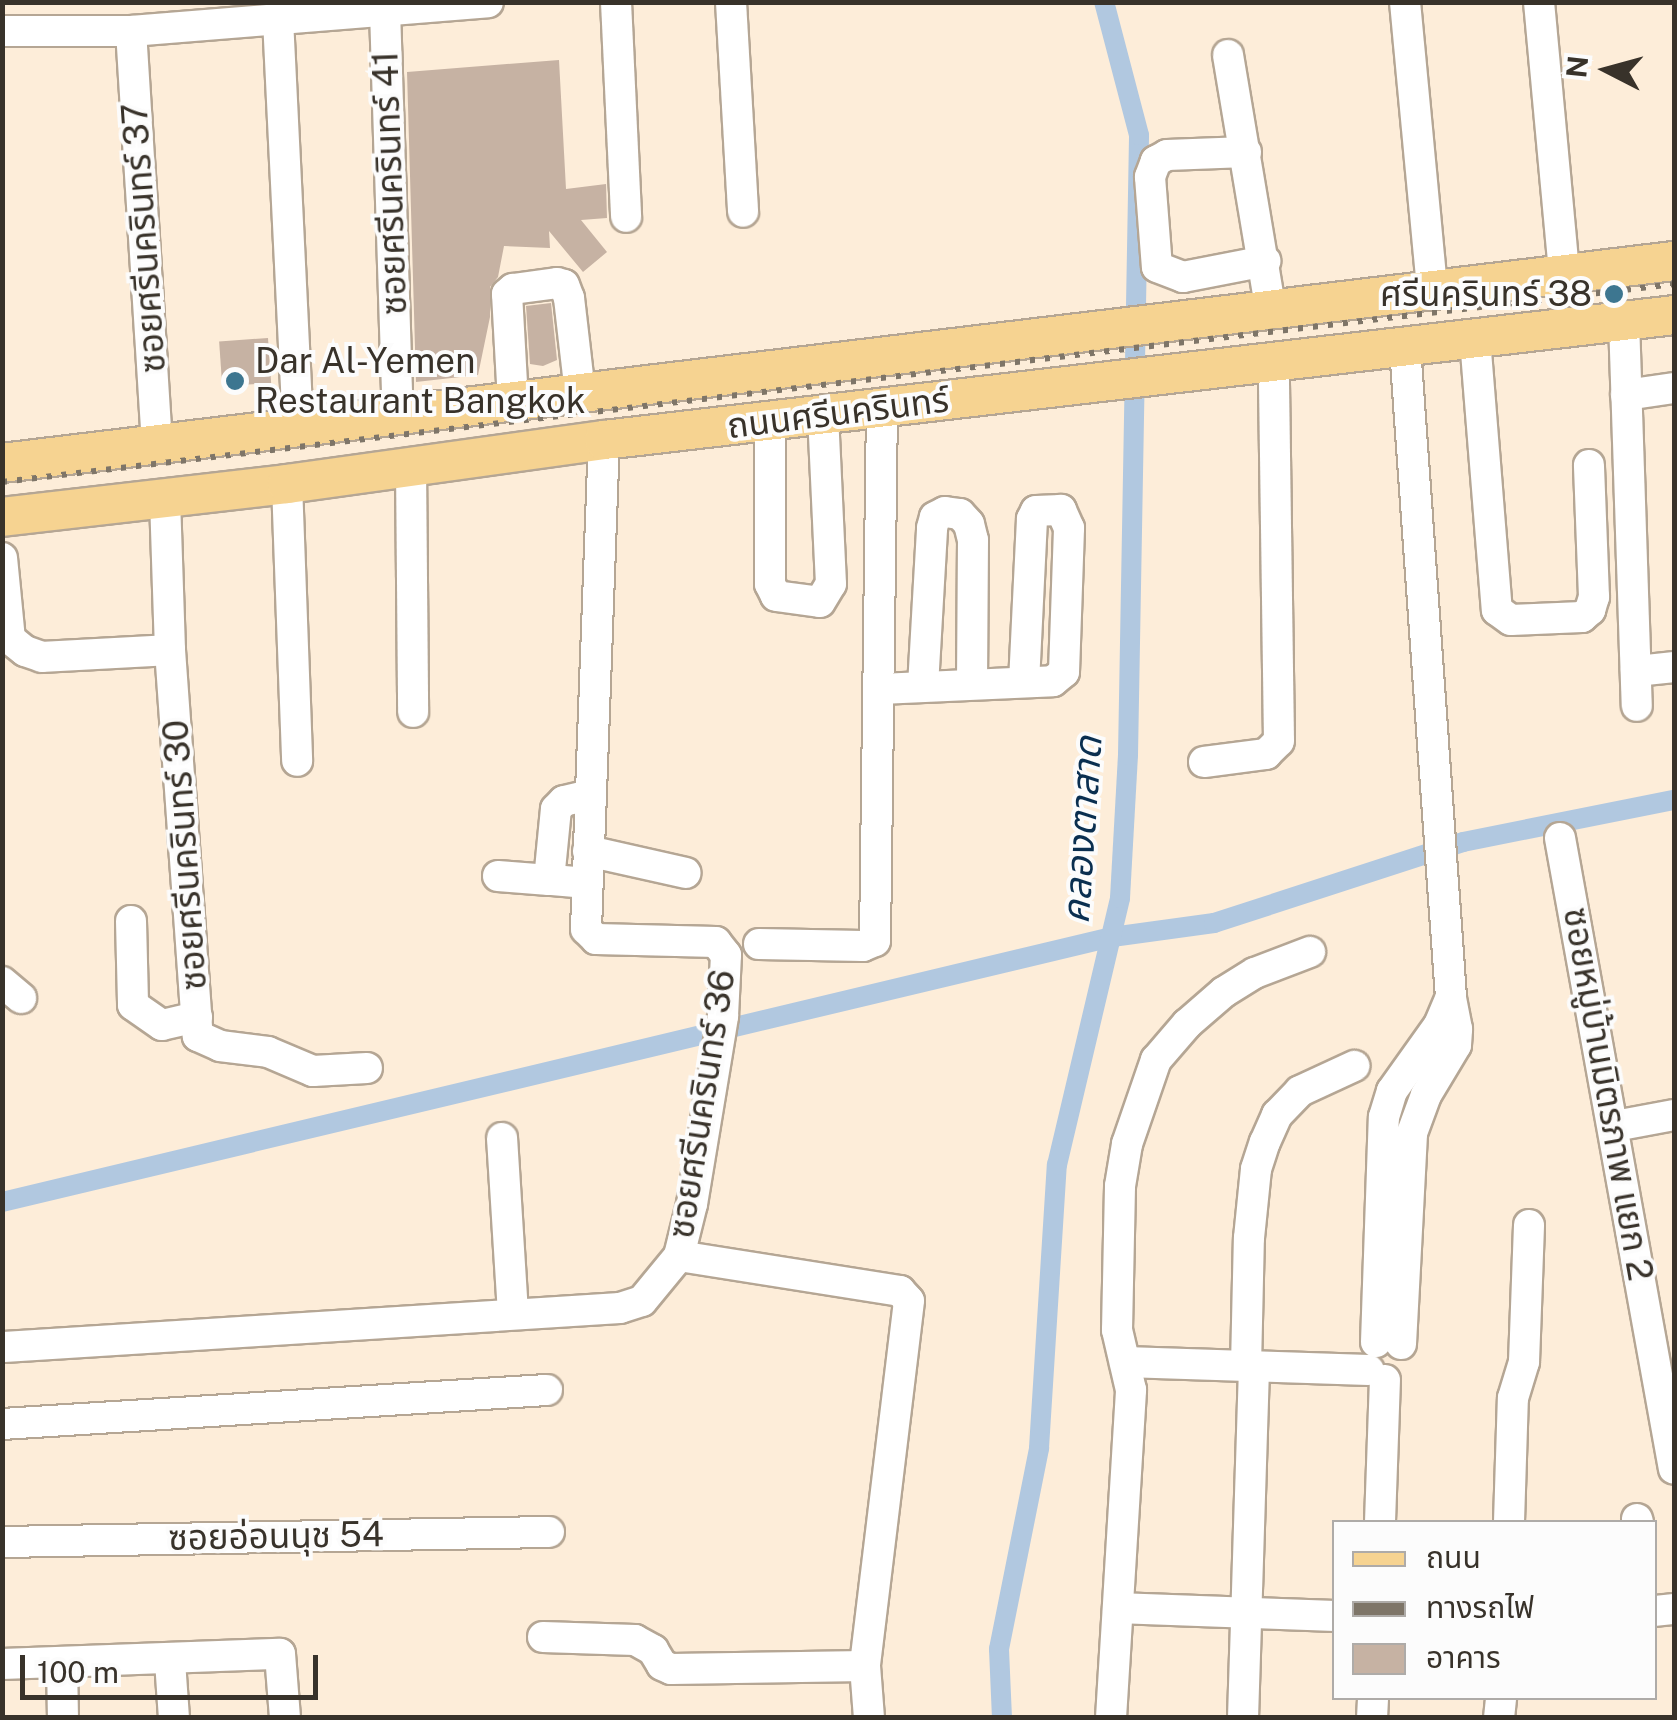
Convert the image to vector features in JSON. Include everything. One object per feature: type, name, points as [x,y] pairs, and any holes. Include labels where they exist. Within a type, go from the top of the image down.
[{"type":"main road","name":"ถนนศรีนครินทร์","points":[[2,462],[1158,320],[1674,262]]},
{"type":"main road","name":"ถนนศรีนครินทร์","points":[[2,516],[287,484],[604,440],[1674,315]]},
{"type":"street","points":[[2,31],[132,31],[488,2]]},
{"type":"street","points":[[616,2],[626,218]]},
{"type":"street","points":[[731,2],[744,212]]},
{"type":"street","points":[[1405,2],[1432,289]]},
{"type":"street","points":[[1539,2],[1564,274]]},
{"type":"street","name":"ซอยศรีนครินทร์ 41","points":[[385,10],[398,416]]},
{"type":"street","points":[[278,19],[298,425]]},
{"type":"street","name":"ซอยศรีนครินทร์ 37","points":[[132,31],[157,445]]},
{"type":"street","points":[[1228,56],[1266,261],[1270,308]]},
{"type":"street","points":[[1246,152],[1166,155],[1156,161],[1150,176],[1157,268],[1183,277],[1266,261]]},
{"type":"street","points":[[513,401],[507,294],[513,289],[564,285],[569,298],[580,392]]},
{"type":"street","points":[[1624,321],[1638,706]]},
{"type":"street","points":[[1476,339],[1497,610],[1511,620],[1582,617],[1590,610],[1594,598],[1589,466]]},
{"type":"street","points":[[1380,1520],[1383,1359],[1412,1133],[1426,1095],[1456,1045],[1406,347]]},
{"type":"street","points":[[1204,762],[1266,754],[1279,741],[1274,363]]},
{"type":"street","points":[[1626,395],[1674,388]]},
{"type":"street","points":[[759,944],[863,946],[875,941],[882,408]]},
{"type":"street","points":[[770,421],[770,584],[776,596],[820,602],[831,584],[823,415]]},
{"type":"street","name":"ซอยศรีนครินทร์ 36","points":[[4,1347],[633,1306],[679,1256],[692,1204],[723,1016],[724,948],[706,942],[596,940],[586,930],[604,440]]},
{"type":"street","points":[[412,465],[412,712]]},
{"type":"street","points":[[287,484],[297,761]]},
{"type":"street","name":"ซอยศรีนครินทร์ 30","points":[[165,499],[170,650],[198,1036],[206,1043],[268,1052],[313,1071],[367,1068]]},
{"type":"street","points":[[880,689],[1053,681],[1064,672],[1069,528],[1068,517],[1061,510],[1036,511],[1032,519],[1024,680]]},
{"type":"street","points":[[923,686],[932,528],[936,517],[944,512],[960,514],[969,524],[973,540],[972,683]]},
{"type":"street","points":[[2,558],[10,639],[25,651],[42,656],[170,650]]},
{"type":"street","points":[[1636,671],[1674,668]]},
{"type":"street","points":[[549,880],[556,809],[564,801],[590,796]]},
{"type":"street","name":"ซอยหมู่บ้านมิตรภาพ แยก 2","points":[[1560,838],[1616,1126],[1674,1469]]},
{"type":"street","points":[[588,851],[686,873]]},
{"type":"street","points":[[498,876],[586,883]]},
{"type":"street","points":[[131,921],[133,1004],[162,1025],[197,1017]]},
{"type":"street","points":[[1110,1718],[1131,1390],[1117,1330],[1120,1186],[1127,1144],[1150,1074],[1187,1024],[1224,992],[1255,973],[1310,952]]},
{"type":"street","points":[[1243,1718],[1249,1238],[1256,1169],[1277,1116],[1300,1091],[1354,1066]]},
{"type":"street","points":[[1616,1126],[1674,1115]]},
{"type":"street","points":[[502,1138],[513,1312]]},
{"type":"street","points":[[1509,1520],[1514,1398],[1524,1362],[1529,1224]]},
{"type":"street","points":[[679,1256],[900,1291],[908,1301],[865,1666],[869,1718]]},
{"type":"street","points":[[1125,1362],[1250,1366],[1383,1359]]},
{"type":"street","points":[[2,1424],[547,1390]]},
{"type":"street","name":"ซอยอ่อนนุช 54","points":[[2,1542],[550,1532]]},
{"type":"street","points":[[1118,1608],[1332,1616]]},
{"type":"street","points":[[543,1638],[635,1640],[653,1650],[662,1666],[671,1669],[865,1666]]},
{"type":"street","points":[[2,1664],[280,1654],[285,1718]]},
{"type":"street","points":[[170,1660],[174,1718]]},
{"type":"street","points":[[62,1662],[63,1718]]},
{"type":"building","points":[[559,60],[566,189],[606,184],[607,218],[581,220],[607,252],[583,272],[549,231],[550,248],[504,246],[498,277],[490,287],[490,317],[478,375],[416,382],[407,72]]},
{"type":"building","points":[[551,303],[557,360],[543,366],[530,364],[526,306]]},
{"type":"building","points":[[268,338],[271,383],[222,386],[219,341]]},
{"type":"waterway","name":"คลองตาสาด","points":[[1002,1718],[999,1649],[1039,1448],[1057,1165],[1120,898],[1128,755],[1139,135],[1104,2]]},
{"type":"waterway","points":[[2,1202],[1112,937],[1214,923],[1463,842],[1674,800]]},
{"type":"railway","points":[[2,482],[1674,284]]},
{"type":"place","name":"ศรีนครินทร์ 38","points":[[1614,294]]},
{"type":"place","name":"Dar Al-Yemen Restaurant Bangkok","points":[[235,381]]}]
